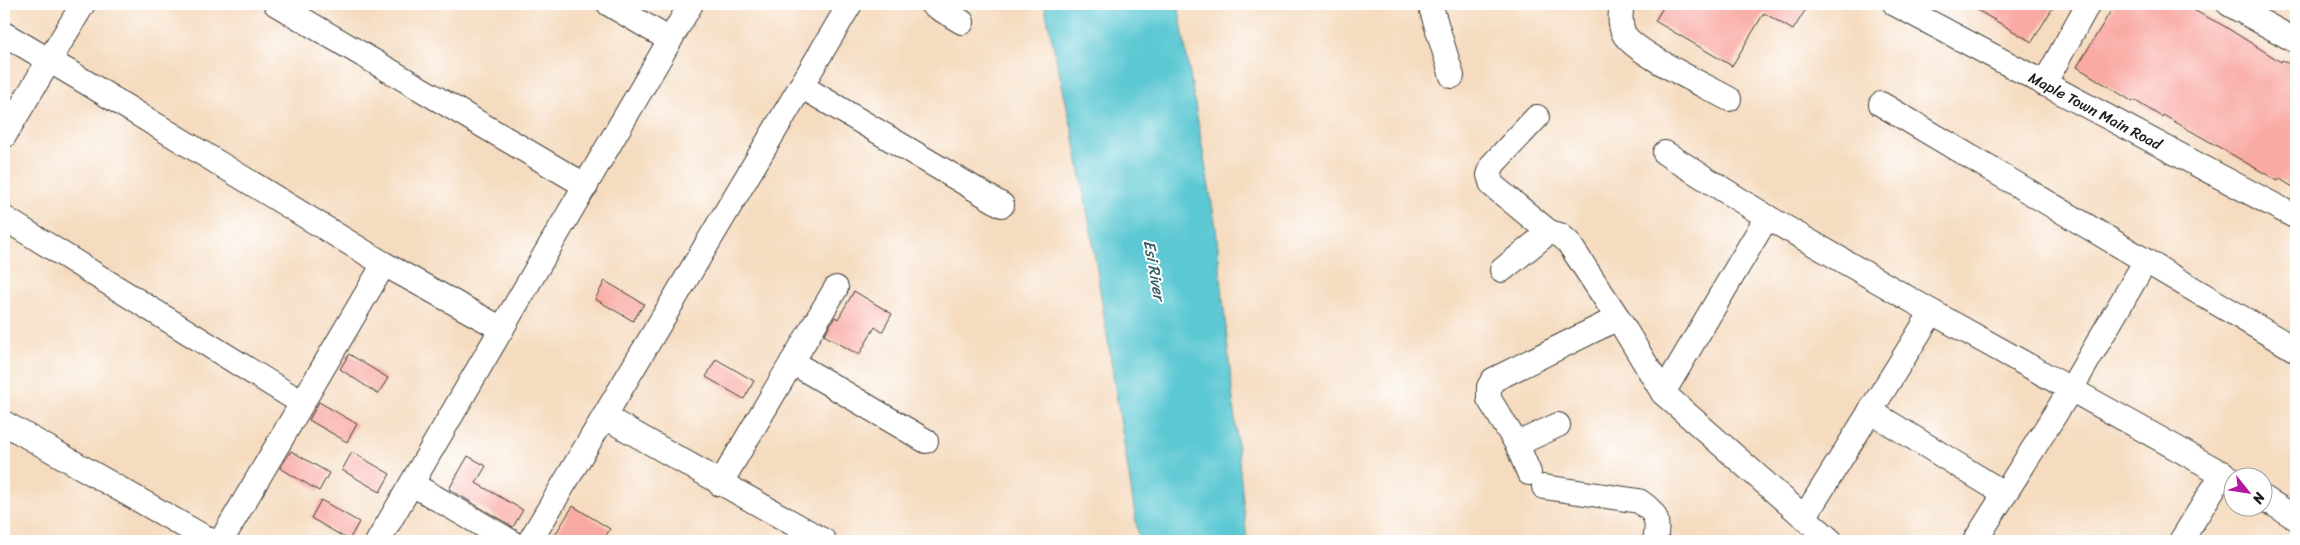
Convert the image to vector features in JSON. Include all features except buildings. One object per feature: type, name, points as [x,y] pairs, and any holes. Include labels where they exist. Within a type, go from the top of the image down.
[{"type":"street","points":[[4,136],[48,59],[83,4]]},
{"type":"street","points":[[276,4],[586,186]]},
{"type":"street","points":[[610,4],[670,40]]},
{"type":"street","points":[[378,541],[691,4]]},
{"type":"street","points":[[530,541],[850,4]]},
{"type":"street","points":[[932,4],[962,22]]},
{"type":"street","points":[[1430,4],[1452,76]]},
{"type":"street","points":[[1622,4],[1620,17],[1624,34],[1640,48],[1729,98]]},
{"type":"street","name":"Maple Town Main Road","points":[[1895,4],[2296,217]]},
{"type":"street","points":[[2044,84],[2088,4]]},
{"type":"street","points":[[2229,4],[2296,42]]},
{"type":"street","points":[[4,34],[384,264],[502,329]]},
{"type":"street","points":[[801,86],[1002,205]]},
{"type":"street","points":[[1881,104],[2296,350]]},
{"type":"street","points":[[1537,117],[1494,164],[1489,175],[1492,185],[1550,232],[1560,235],[1568,242],[1618,318],[1663,393],[1831,541]]},
{"type":"street","points":[[1665,153],[1767,217],[1932,312],[2222,473]]},
{"type":"street","points":[[1663,393],[1767,217]]},
{"type":"street","points":[[4,218],[302,403]]},
{"type":"street","points":[[1502,270],[1550,232]]},
{"type":"street","points":[[1975,541],[2072,389],[2145,262]]},
{"type":"street","points":[[221,541],[384,264]]},
{"type":"street","points":[[720,484],[836,288]]},
{"type":"street","points":[[1804,516],[1932,312]]},
{"type":"street","points":[[1618,318],[1493,380],[1489,386],[1489,399],[1517,444],[1536,480],[1639,502],[1652,510],[1658,526],[1655,541]]},
{"type":"street","points":[[792,362],[926,441]]},
{"type":"street","points":[[1870,411],[2005,494]]},
{"type":"street","points":[[605,418],[824,541]]},
{"type":"street","points":[[4,423],[211,541]]},
{"type":"street","points":[[1517,444],[1558,425]]},
{"type":"street","points":[[412,484],[510,541]]},
{"type":"street","points":[[2181,541],[2222,484]]},
{"type":"street","points":[[2272,503],[2296,518]]},
{"type":"water","name":"Esi River","points":[[1044,4],[1178,4],[1216,228],[1247,541],[1139,541],[1091,232],[1073,134]]}]
